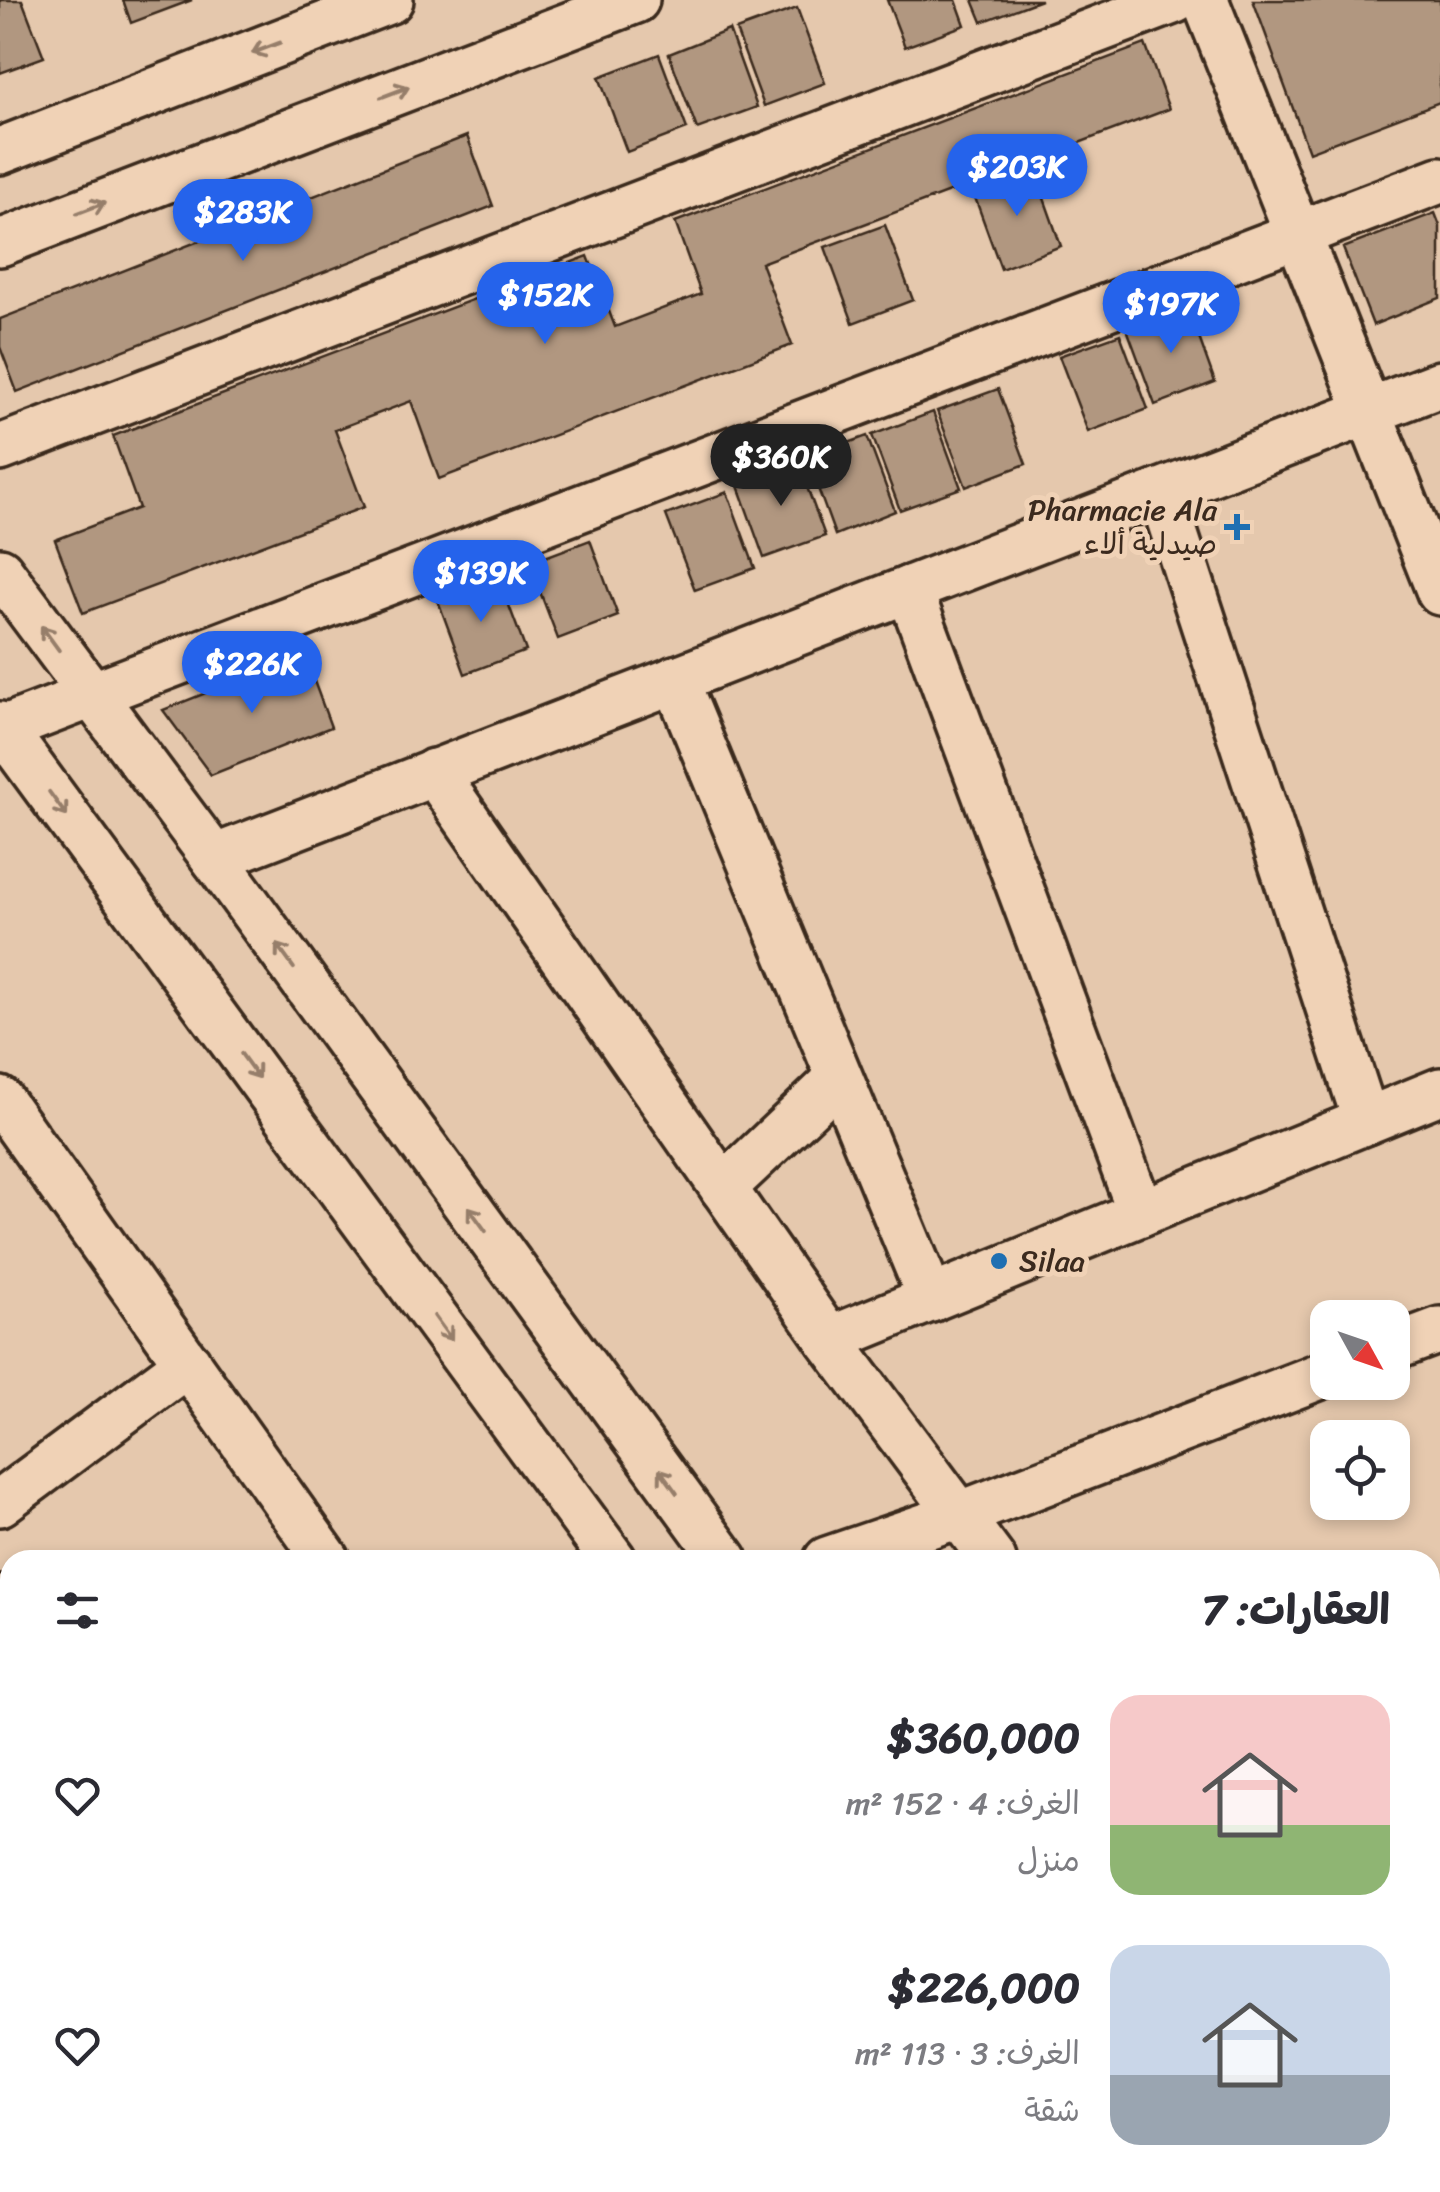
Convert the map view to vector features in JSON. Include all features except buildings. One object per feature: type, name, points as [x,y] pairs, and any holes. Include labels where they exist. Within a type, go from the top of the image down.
[{"type":"street","points":[[0,151],[390,0]]},
{"type":"street","points":[[0,243],[636,0]]},
{"type":"street","points":[[0,448],[1175,0]]},
{"type":"street","points":[[1205,0],[1440,592]]},
{"type":"street","points":[[606,1550],[1,728],[1440,180]]},
{"type":"street","points":[[214,858],[1440,384]]},
{"type":"street","points":[[1161,492],[1366,1121]]},
{"type":"street","points":[[0,570],[719,1550]]},
{"type":"street","points":[[908,589],[1141,1213]]},
{"type":"street","points":[[675,679],[931,1299]]},
{"type":"street","points":[[434,772],[829,1340],[986,1550]]},
{"type":"street","points":[[723,1188],[838,1078]]},
{"type":"street","points":[[829,1340],[1440,1090]]},
{"type":"street","points":[[0,1100],[320,1550]]},
{"type":"street","points":[[1410,1341],[1440,1330]]},
{"type":"street","points":[[0,1503],[188,1363]]},
{"type":"street","points":[[857,1550],[960,1515],[1310,1380]]},
{"type":"place","name":"Pharmacie Ala صيدلية ألاء","points":[[1237,527]]},
{"type":"place","name":"Silaa","points":[[999,1261]]}]
